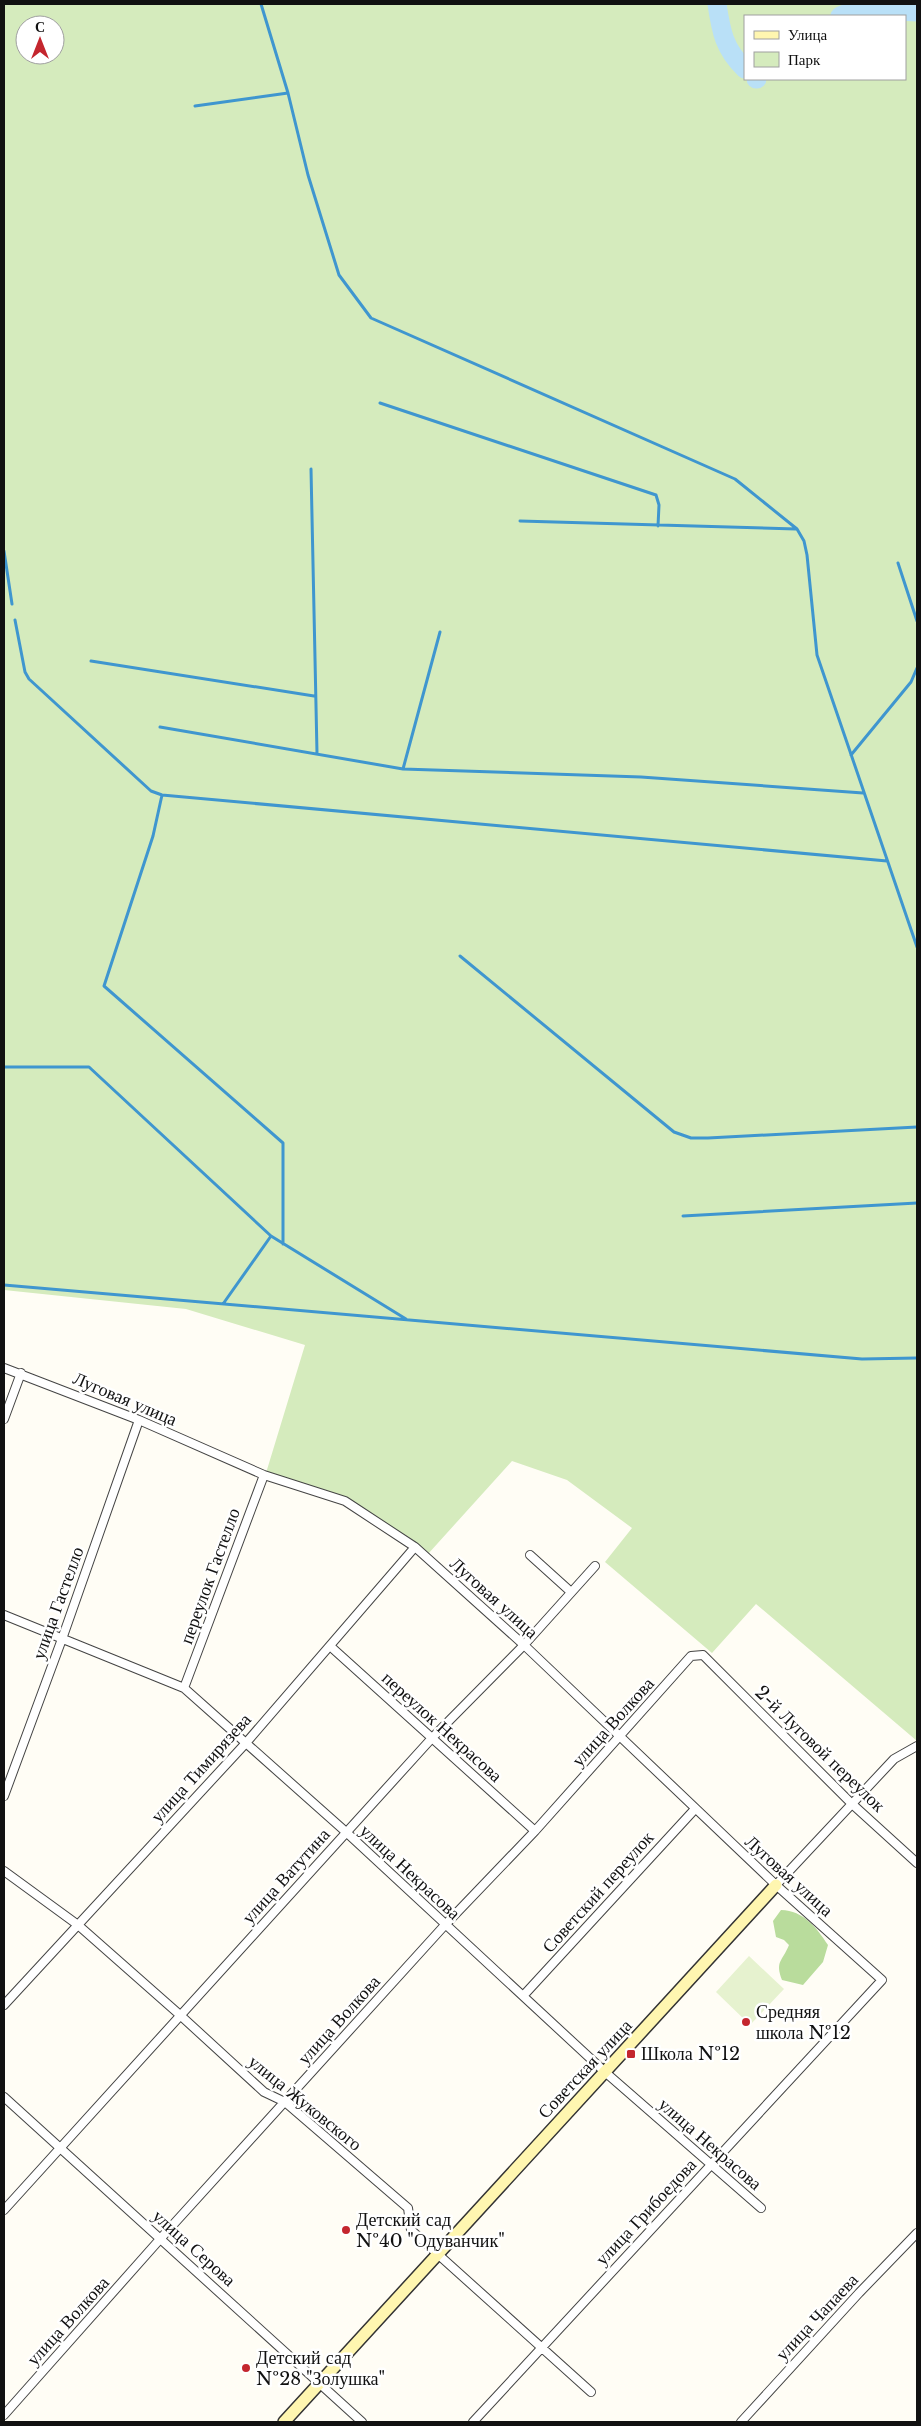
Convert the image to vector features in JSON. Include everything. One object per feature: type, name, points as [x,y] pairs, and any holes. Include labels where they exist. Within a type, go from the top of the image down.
[{"type":"street","name":"Луговая улица","points":[[4,1368],[139,1420],[264,1475],[345,1500],[415,1547],[524,1645],[776,1885],[882,1980]]},
{"type":"street","points":[[4,1419],[21,1373]]},
{"type":"street","name":"улица Гастелло","points":[[4,1796],[62,1639],[139,1420]]},
{"type":"street","name":"переулок Гастелло","points":[[184,1688],[264,1475]]},
{"type":"street","name":"улица Тимирязева","points":[[4,2005],[245,1744],[415,1547]]},
{"type":"street","points":[[530,1555],[571,1592]]},
{"type":"street","name":"улица Ватутина","points":[[4,2210],[432,1738],[524,1645],[595,1566]]},
{"type":"street","name":"улица Некрасова","points":[[4,1615],[184,1688],[346,1832],[444,1926],[606,2072],[761,2208]]},
{"type":"street","name":"переулок Некрасова","points":[[330,1646],[535,1831]]},
{"type":"street","name":"улица Волкова","points":[[4,2415],[161,2238],[444,1926],[535,1831],[691,1656],[703,1655]]},
{"type":"street","name":"2-й Луговой переулок","points":[[703,1655],[851,1803],[917,1863]]},
{"type":"street","name":"Советская улица","points":[[284,2422],[851,1803],[894,1759],[917,1746]]},
{"type":"street","name":"Советский переулок","points":[[523,1996],[695,1809]]},
{"type":"street","name":"улица Жуковского","points":[[4,1871],[78,1925],[264,2092],[286,2102],[408,2208],[411,2230],[591,2392]]},
{"type":"street","name":"улица Грибоедова","points":[[474,2422],[882,1980]]},
{"type":"street","name":"улица Серова","points":[[4,2097],[59,2149],[161,2238],[362,2422]]},
{"type":"street","name":"улица Чапаева","points":[[741,2422],[859,2292],[917,2233]]},
{"type":"green space","points":[[4,4],[917,4],[917,1741],[756,1604],[712,1653],[605,1562],[632,1528],[567,1480],[512,1461],[428,1554],[346,1497],[266,1473],[305,1345],[186,1309],[4,1290]]},
{"type":"green space","points":[[781,1910],[796,1913],[809,1921],[828,1945],[823,1962],[803,1985],[782,1980],[780,1974],[779,1965],[789,1945],[784,1940],[776,1937],[773,1921]]},
{"type":"green space","points":[[749,1956],[784,1989],[750,2025],[716,1992]]},
{"type":"waterway","points":[[261,4],[288,93],[308,175],[339,275],[371,318],[735,479],[797,529],[804,541],[807,555],[817,655],[917,947]]},
{"type":"waterway","points":[[717,4],[720,23],[728,47],[744,68]]},
{"type":"waterway","points":[[842,15],[857,9],[917,12]]},
{"type":"waterway","points":[[195,106],[288,93]]},
{"type":"waterway","points":[[380,403],[656,495],[659,505],[658,526]]},
{"type":"waterway","points":[[311,469],[317,753]]},
{"type":"waterway","points":[[520,521],[796,529]]},
{"type":"waterway","points":[[4,551],[12,604]]},
{"type":"waterway","points":[[898,563],[917,621]]},
{"type":"waterway","points":[[15,620],[25,672],[29,679],[151,791],[162,795],[887,861]]},
{"type":"waterway","points":[[403,769],[440,632]]},
{"type":"waterway","points":[[91,661],[314,696]]},
{"type":"waterway","points":[[851,755],[911,682],[917,668]]},
{"type":"waterway","points":[[160,727],[403,769],[641,777],[863,793]]},
{"type":"waterway","points":[[162,795],[153,836],[104,986],[283,1143],[283,1244]]},
{"type":"waterway","points":[[460,956],[674,1132],[691,1138],[708,1138],[917,1127]]},
{"type":"waterway","points":[[4,1067],[89,1067],[271,1236],[406,1319]]},
{"type":"waterway","points":[[683,1216],[917,1203]]},
{"type":"waterway","points":[[223,1304],[271,1236]]},
{"type":"waterway","points":[[4,1285],[862,1359],[917,1358]]},
{"type":"place","name":"Средняя школа №12","points":[[746,2022]]},
{"type":"place","name":"Школа №12","points":[[631,2054]]},
{"type":"place","name":"Детский сад №40 \"Одуванчик\"","points":[[346,2230]]},
{"type":"place","name":"Детский сад №28 \"Золушка\"","points":[[246,2368]]}]
